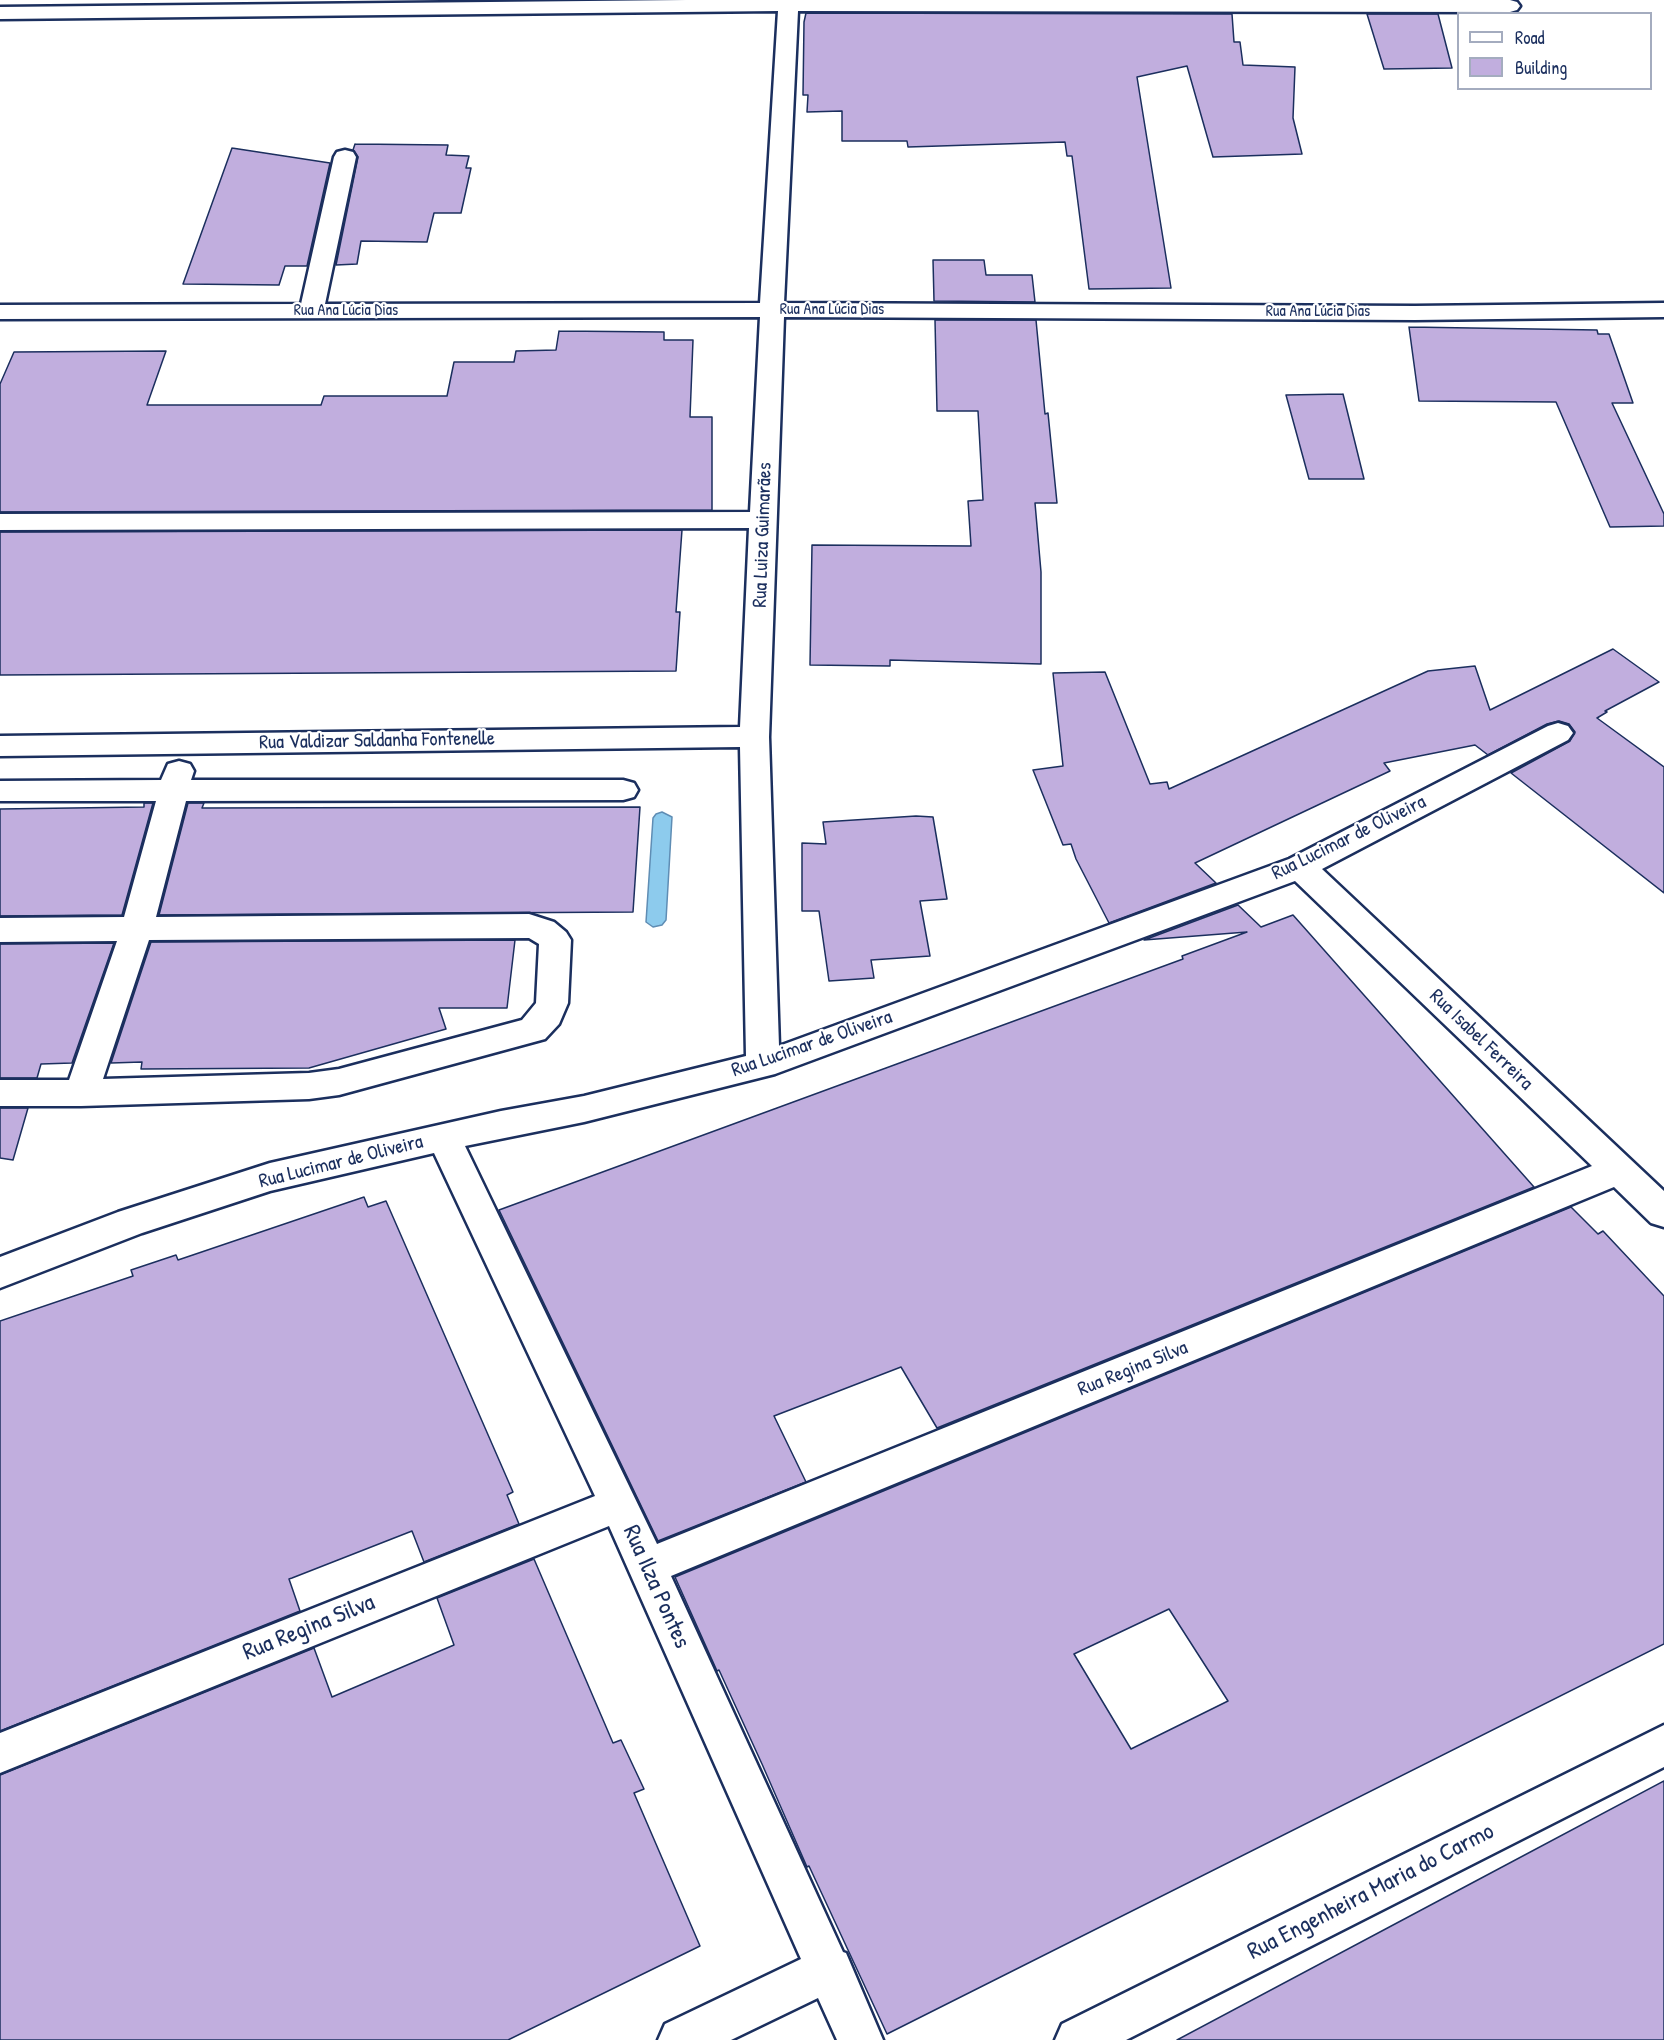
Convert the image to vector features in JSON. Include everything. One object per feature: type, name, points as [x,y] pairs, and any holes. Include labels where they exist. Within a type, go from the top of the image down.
[{"type":"street","points":[[0,13],[788,5],[1510,6]]},
{"type":"street","name":"Rua Luiza Guimarães","points":[[763,1065],[754,737],[771,310],[788,5]]},
{"type":"street","points":[[311,312],[345,157]]},
{"type":"street","name":"Rua Ana Lúcia Dias","points":[[0,312],[771,310],[1415,313],[1664,310]]},
{"type":"street","points":[[0,522],[763,520]]},
{"type":"street","name":"Rua Lucimar de Oliveira","points":[[0,1273],[131,1222],[270,1177],[501,1124],[584,1109],[763,1065],[1300,867],[1558,733]]},
{"type":"street","name":"Rua Valdizar Saldanha Fontenelle","points":[[0,746],[754,737]]},
{"type":"street","points":[[81,1093],[136,931],[186,743]]},
{"type":"street","points":[[0,791],[623,790]]},
{"type":"street","name":"Rua Isabel Ferreira","points":[[1300,867],[1664,1213]]},
{"type":"street","points":[[0,930],[136,931],[529,926],[543,930],[555,940],[552,1003],[547,1015],[533,1030],[339,1082],[309,1086],[81,1093],[0,1093]]},
{"type":"street","name":"Rua Ilza Pontes","points":[[444,1137],[619,1504],[860,2040]]},
{"type":"street","name":"Rua Regina Silva","points":[[647,1567],[1618,1171]]},
{"type":"street","name":"Rua Regina Silva","points":[[0,1753],[619,1504]]},
{"type":"street","name":"Rua Engenheira Maria do Carmo","points":[[1078,2040],[1664,1745]]},
{"type":"street","points":[[681,2040],[830,1969]]},
{"type":"water","points":[[662,812],[672,817],[666,920],[662,925],[653,927],[646,922],[653,818]]},
{"type":"building","points":[[806,13],[1232,14],[1234,42],[1240,42],[1243,65],[1295,67],[1293,118],[1302,154],[1213,157],[1187,66],[1137,77],[1171,288],[1089,289],[1072,156],[1067,156],[1065,142],[908,147],[907,141],[842,141],[842,111],[807,112],[808,95],[803,95]]},
{"type":"building","points":[[1367,14],[1438,14],[1452,68],[1384,69]]},
{"type":"building","points":[[355,144],[448,145],[446,155],[469,156],[466,168],[471,168],[461,213],[434,213],[427,242],[361,241],[357,264],[336,265],[358,157],[353,150]]},
{"type":"building","points":[[232,148],[330,163],[307,266],[285,266],[279,285],[183,284]]},
{"type":"building","points":[[933,260],[984,260],[986,275],[1032,275],[1035,302],[934,301]]},
{"type":"building","points":[[935,320],[1036,320],[1057,503],[1035,503],[1041,572],[1041,664],[890,660],[890,666],[810,665],[812,545],[971,546],[968,501],[983,500],[978,411],[937,411]]},
{"type":"building","points":[[1409,327],[1597,330],[1598,334],[1609,334],[1633,403],[1612,403],[1664,514],[1664,526],[1610,527],[1556,402],[1419,401]]},
{"type":"building","points":[[559,331],[664,332],[664,340],[693,340],[690,417],[712,417],[712,510],[0,512],[0,384],[14,352],[166,351],[147,405],[321,405],[324,396],[447,396],[454,362],[514,362],[516,351],[556,350]]},
{"type":"building","points":[[1343,394],[1364,479],[1309,479],[1286,395]]},
{"type":"building","points":[[682,530],[676,612],[680,612],[676,671],[0,675],[0,532]]},
{"type":"building","points":[[1613,649],[1659,682],[1605,711],[1607,712],[1597,718],[1664,767],[1664,893],[1511,773],[1570,741],[1575,732],[1569,724],[1559,721],[1547,724],[1488,755],[1475,745],[1384,763],[1390,771],[1195,863],[1216,883],[1109,923],[1076,859],[1071,844],[1063,845],[1033,770],[1063,766],[1053,673],[1105,672],[1150,784],[1167,782],[1169,789],[1428,671],[1475,666],[1490,710]]},
{"type":"building","points":[[144,803],[153,803],[122,915],[0,916],[0,809],[144,807]]},
{"type":"building","points":[[188,803],[204,803],[202,808],[640,807],[633,912],[159,915]]},
{"type":"building","points":[[933,817],[947,899],[920,901],[930,956],[871,960],[874,978],[829,981],[819,911],[802,911],[802,843],[826,844],[823,822]]},
{"type":"building","points":[[1238,905],[1261,927],[1293,915],[1534,1187],[937,1428],[901,1367],[774,1416],[806,1482],[658,1541],[499,1210],[1183,959],[1182,956],[1247,932],[1144,940]]},
{"type":"building","points":[[515,940],[507,1008],[439,1008],[446,1029],[309,1068],[141,1069],[142,1062],[111,1063],[151,942]]},
{"type":"building","points":[[114,943],[72,1063],[41,1064],[37,1078],[0,1078],[0,944]]},
{"type":"building","points":[[0,1108],[28,1108],[13,1160],[0,1158]]},
{"type":"building","points":[[364,1197],[368,1207],[386,1201],[513,1492],[507,1495],[519,1524],[424,1562],[412,1531],[289,1579],[300,1611],[0,1731],[0,1321],[133,1276],[131,1270],[176,1255],[178,1260]]},
{"type":"building","points":[[1571,1207],[1598,1234],[1603,1231],[1664,1296],[1664,1644],[887,2034],[809,1866],[807,1867],[675,1577]],"holes":[[[1169,1609],[1228,1701],[1131,1749],[1074,1654]]]},
{"type":"building","points":[[534,1559],[613,1743],[621,1740],[644,1789],[634,1793],[700,1946],[508,2040],[0,2040],[0,1775],[314,1648],[332,1697],[454,1645],[437,1598]]},
{"type":"building","points":[[1664,1781],[1664,2040],[1177,2040],[1472,1883]]}]
